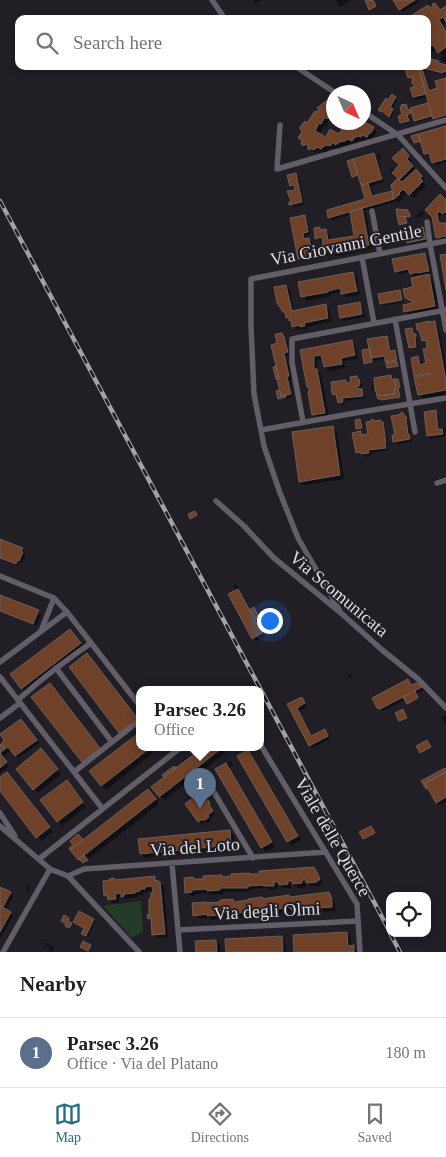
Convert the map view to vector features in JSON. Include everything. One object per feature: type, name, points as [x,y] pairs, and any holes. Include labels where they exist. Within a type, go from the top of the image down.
[{"type":"street","points":[[212,0],[222,15]]},
{"type":"street","points":[[301,70],[326,87]]},
{"type":"street","points":[[371,117],[398,135],[446,188]]},
{"type":"street","points":[[280,125],[277,169],[446,120]]},
{"type":"street","points":[[372,211],[380,254]]},
{"type":"street","points":[[427,222],[446,330]]},
{"type":"street","name":"Via Giovanni Gentile","points":[[261,430],[254,394],[250,326],[251,279],[446,241]]},
{"type":"street","points":[[362,257],[374,323]]},
{"type":"street","points":[[303,422],[292,362],[292,339],[444,310]]},
{"type":"street","points":[[395,319],[415,432]]},
{"type":"street","points":[[341,613],[298,538],[280,493],[264,446],[261,430],[446,398]]},
{"type":"street","points":[[437,483],[446,480]]},
{"type":"street","name":"Via Scomunicata","points":[[216,501],[244,526],[274,558],[418,679],[446,708]]},
{"type":"street","points":[[0,576],[54,598],[136,701]]},
{"type":"street","points":[[41,631],[54,598]]},
{"type":"street","points":[[0,662],[66,612]]},
{"type":"street","points":[[0,718],[39,681],[91,643]]},
{"type":"street","points":[[56,668],[112,742]]},
{"type":"street","points":[[0,677],[102,808]]},
{"type":"street","points":[[74,772],[136,723]]},
{"type":"street","points":[[38,859],[173,751]]},
{"type":"street","name":"Viale delle Querce","points":[[264,751],[357,904],[360,952]]},
{"type":"street","points":[[205,777],[252,858]]},
{"type":"street","points":[[0,813],[18,841]]},
{"type":"street","points":[[0,826],[50,869],[68,876],[138,952]]},
{"type":"street","name":"Via del Loto","points":[[68,876],[84,869],[326,852]]},
{"type":"street","points":[[172,864],[180,952]]},
{"type":"street","points":[[2,952],[50,869]]},
{"type":"street","name":"Via degli Olmi","points":[[178,930],[358,921]]},
{"type":"green space","points":[[141,901],[143,931],[132,938],[103,906]]},
{"type":"building","points":[[365,0],[373,0],[376,6],[369,10]]},
{"type":"building","points":[[393,0],[415,0],[399,10]]},
{"type":"building","points":[[435,3],[440,10],[446,6],[446,22],[443,17],[439,20],[446,32],[446,47],[438,53],[433,45],[431,46],[431,15],[412,15],[428,5],[430,8],[433,6],[432,4]]},
{"type":"building","points":[[431,59],[446,65],[446,72],[443,71],[443,73],[430,70]]},
{"type":"building","points":[[405,70],[419,70],[426,94],[413,97],[410,88],[415,87],[412,83],[412,77],[408,78]]},
{"type":"building","points":[[419,70],[423,70],[429,91],[437,88],[435,81],[446,78],[446,115],[433,119]]},
{"type":"building","points":[[392,94],[396,97],[390,107],[393,109],[389,117],[381,110],[381,112],[378,110],[386,98],[388,100]]},
{"type":"building","points":[[326,101],[326,118],[321,124],[319,123],[315,131],[326,137],[330,130],[339,134],[341,130],[371,130],[371,126],[374,127],[367,137],[362,135],[361,137],[353,138],[352,141],[348,139],[336,145],[333,143],[321,149],[317,147],[314,150],[311,148],[310,150],[305,144],[304,146],[301,144],[302,140],[298,138],[302,131],[300,127],[305,121],[307,123],[315,111],[319,110],[317,108]]},
{"type":"building","points":[[428,103],[432,116],[414,121],[410,108]]},
{"type":"building","points":[[406,104],[411,113],[407,115],[409,121],[400,123],[398,116],[402,115],[400,107]]},
{"type":"building","points":[[446,126],[446,159],[432,163],[429,153],[424,154],[418,134]]},
{"type":"building","points":[[418,134],[421,141],[414,143],[411,136]]},
{"type":"building","points":[[403,148],[409,156],[407,159],[413,166],[399,180],[402,182],[416,169],[422,176],[420,178],[423,181],[409,195],[403,189],[394,199],[391,185],[398,178],[392,173],[399,165],[392,158]]},
{"type":"building","points":[[374,153],[382,179],[361,185],[353,159]]},
{"type":"building","points":[[353,159],[358,175],[352,177],[347,161]]},
{"type":"building","points":[[296,173],[302,202],[289,205],[291,201],[287,191],[295,190],[294,185],[290,186],[287,175]]},
{"type":"building","points":[[368,183],[372,196],[392,191],[394,199],[328,218],[327,210],[365,199],[361,185]]},
{"type":"building","points":[[440,194],[446,200],[446,213],[442,214],[440,211],[437,214],[439,223],[446,223],[446,236],[436,238],[432,217],[425,210]]},
{"type":"building","points":[[362,208],[369,245],[330,253],[329,247],[324,248],[325,252],[321,253],[322,237],[315,239],[314,228],[326,229],[328,240],[354,236],[350,212]]},
{"type":"building","points":[[396,209],[408,210],[410,217],[397,216]]},
{"type":"building","points":[[305,215],[308,232],[303,233],[304,239],[309,238],[313,256],[298,259],[290,218]]},
{"type":"building","points":[[397,216],[405,217],[407,223],[399,225]]},
{"type":"building","points":[[423,227],[426,239],[407,243],[405,231]]},
{"type":"building","points":[[425,253],[429,271],[410,274],[408,269],[395,272],[392,259]]},
{"type":"building","points":[[446,254],[446,290],[440,255]]},
{"type":"building","points":[[353,272],[357,291],[341,294],[340,288],[301,297],[298,282]]},
{"type":"building","points":[[429,274],[435,306],[404,312],[403,305],[412,303],[411,300],[405,298],[403,289],[413,287],[411,278]]},
{"type":"building","points":[[286,285],[292,311],[326,304],[328,318],[304,323],[305,326],[292,327],[291,320],[289,321],[289,317],[286,318],[285,312],[277,303],[274,287]]},
{"type":"building","points":[[400,290],[402,300],[380,304],[378,294]]},
{"type":"building","points":[[360,302],[362,314],[340,318],[338,306]]},
{"type":"building","points":[[435,321],[446,390],[418,395],[414,377],[430,373],[414,376],[411,358],[418,356],[420,365],[426,363],[423,349],[427,348],[426,340],[422,341],[416,324]]},
{"type":"building","points":[[412,328],[413,334],[416,334],[416,347],[409,348],[405,329]]},
{"type":"building","points":[[282,333],[288,352],[284,353],[291,394],[281,396],[271,345],[277,343],[275,334]]},
{"type":"building","points":[[387,336],[390,351],[395,350],[397,360],[385,362],[385,356],[371,358],[367,339]]},
{"type":"building","points":[[352,340],[355,355],[341,358],[342,364],[324,367],[321,355],[314,356],[314,369],[317,369],[325,413],[312,415],[308,392],[309,387],[307,387],[300,350]]},
{"type":"building","points":[[370,349],[372,362],[364,364],[362,350]]},
{"type":"building","points":[[397,361],[398,366],[387,368],[386,363]]},
{"type":"building","points":[[276,366],[279,379],[276,379],[273,367]]},
{"type":"building","points":[[391,375],[396,388],[394,388],[395,394],[377,396],[374,378]]},
{"type":"building","points":[[357,376],[360,384],[356,388],[362,389],[363,396],[342,398],[343,402],[338,403],[336,394],[332,394],[331,382],[346,380],[346,383],[351,382],[350,377]]},
{"type":"building","points":[[394,379],[398,379],[400,397],[378,399],[377,396],[395,394]]},
{"type":"building","points":[[280,390],[281,396],[286,395],[286,397],[278,399],[276,391]]},
{"type":"building","points":[[436,410],[438,429],[442,429],[443,434],[427,436],[424,412]]},
{"type":"building","points":[[402,412],[407,418],[410,439],[393,442],[392,435],[395,435],[391,416]]},
{"type":"building","points":[[360,419],[362,428],[356,429],[355,420]]},
{"type":"building","points":[[372,419],[383,422],[386,448],[368,450],[369,453],[356,453],[352,433],[361,431],[361,435],[368,434],[366,422]]},
{"type":"building","points":[[333,426],[340,475],[299,482],[292,432]]},
{"type":"building","points":[[195,511],[197,515],[190,519],[188,514]]},
{"type":"building","points":[[0,539],[23,548],[21,551],[23,552],[16,564],[0,558]]},
{"type":"building","points":[[238,589],[262,633],[252,639],[228,594]]},
{"type":"building","points":[[0,595],[39,610],[33,624],[0,611]]},
{"type":"building","points":[[254,607],[259,618],[255,620],[249,610]]},
{"type":"building","points":[[70,629],[81,643],[21,689],[10,674]]},
{"type":"building","points":[[87,653],[136,716],[136,720],[119,733],[69,667]]},
{"type":"building","points":[[408,679],[411,685],[417,683],[422,687],[380,709],[377,708],[372,698]]},
{"type":"building","points":[[50,683],[100,748],[82,762],[31,697]]},
{"type":"building","points":[[415,691],[418,698],[407,704],[403,697]]},
{"type":"building","points":[[302,697],[305,703],[297,708],[311,736],[325,729],[328,736],[309,746],[287,704]]},
{"type":"building","points":[[403,709],[407,718],[399,721],[395,713]]},
{"type":"building","points":[[21,719],[37,740],[15,756],[8,747],[5,749],[1,744],[4,741],[0,734]]},
{"type":"building","points":[[136,735],[136,751],[146,751],[101,786],[89,771]]},
{"type":"building","points":[[427,740],[431,747],[420,753],[416,746]]},
{"type":"building","points":[[0,744],[5,749],[0,753]]},
{"type":"building","points":[[41,748],[58,769],[33,790],[16,769]]},
{"type":"building","points":[[198,751],[218,751],[159,797],[151,787]]},
{"type":"building","points":[[249,751],[298,836],[287,842],[237,756]]},
{"type":"building","points":[[0,753],[7,762],[0,768]]},
{"type":"building","points":[[226,763],[272,842],[261,848],[215,769]]},
{"type":"building","points":[[174,766],[176,768],[164,777],[162,775]]},
{"type":"building","points":[[445,768],[446,772],[425,783],[428,788],[426,789],[421,781]]},
{"type":"building","points":[[7,772],[50,827],[36,838],[0,791],[0,777]]},
{"type":"building","points":[[446,772],[446,797],[436,803],[425,783]]},
{"type":"building","points":[[67,780],[83,802],[57,822],[40,800]]},
{"type":"building","points":[[148,789],[156,799],[78,860],[70,850]]},
{"type":"building","points":[[200,793],[203,798],[209,801],[213,811],[205,820],[198,822],[185,804]]},
{"type":"building","points":[[371,826],[375,833],[363,839],[359,832]]},
{"type":"building","points":[[230,830],[231,845],[140,854],[138,839]]},
{"type":"building","points":[[78,834],[83,840],[70,850],[69,848],[73,845],[70,841]]},
{"type":"building","points":[[84,855],[88,860],[83,863],[79,859]]},
{"type":"building","points":[[314,867],[320,878],[317,882],[306,883],[306,880],[302,880],[302,883],[292,884],[292,881],[288,881],[288,884],[279,885],[278,882],[274,882],[274,886],[220,888],[220,890],[207,891],[207,889],[192,890],[192,892],[185,893],[184,878],[203,879],[203,876],[222,875],[222,877],[231,876],[231,874],[259,874],[259,871]]},
{"type":"building","points":[[155,876],[155,881],[158,880],[160,882],[165,934],[152,935],[151,918],[148,919],[147,915],[149,914],[149,899],[151,898],[151,893],[153,893],[152,886],[140,889],[140,891],[135,893],[124,894],[121,897],[121,893],[115,894],[116,899],[108,900],[107,895],[104,896],[103,881],[114,878],[115,880]]},
{"type":"building","points":[[0,887],[11,892],[3,907],[0,905]]},
{"type":"building","points":[[329,892],[332,899],[332,907],[319,908],[318,905],[304,907],[305,909],[291,910],[290,907],[234,914],[234,911],[220,913],[220,915],[193,916],[192,903],[220,902],[220,900],[233,899],[234,902],[262,897],[262,899],[289,895],[290,897]]},
{"type":"building","points":[[0,906],[11,912],[0,932]]},
{"type":"building","points":[[79,911],[94,919],[86,936],[81,934],[84,928],[73,922]]},
{"type":"building","points":[[64,915],[72,923],[69,928],[61,921]]},
{"type":"building","points":[[347,932],[348,946],[354,945],[354,952],[294,952],[293,935]]},
{"type":"building","points":[[282,936],[283,952],[226,952],[225,939]]},
{"type":"building","points":[[216,940],[217,952],[196,952],[195,941]]},
{"type":"building","points":[[83,941],[91,945],[88,951],[80,947]]},
{"type":"railway","points":[[0,201],[259,686]]},
{"type":"railway","points":[[264,696],[386,925]]},
{"type":"railway","points":[[392,937],[400,952]]},
{"type":"place","name":"Parsec 3.26","points":[[200,809]]}]
